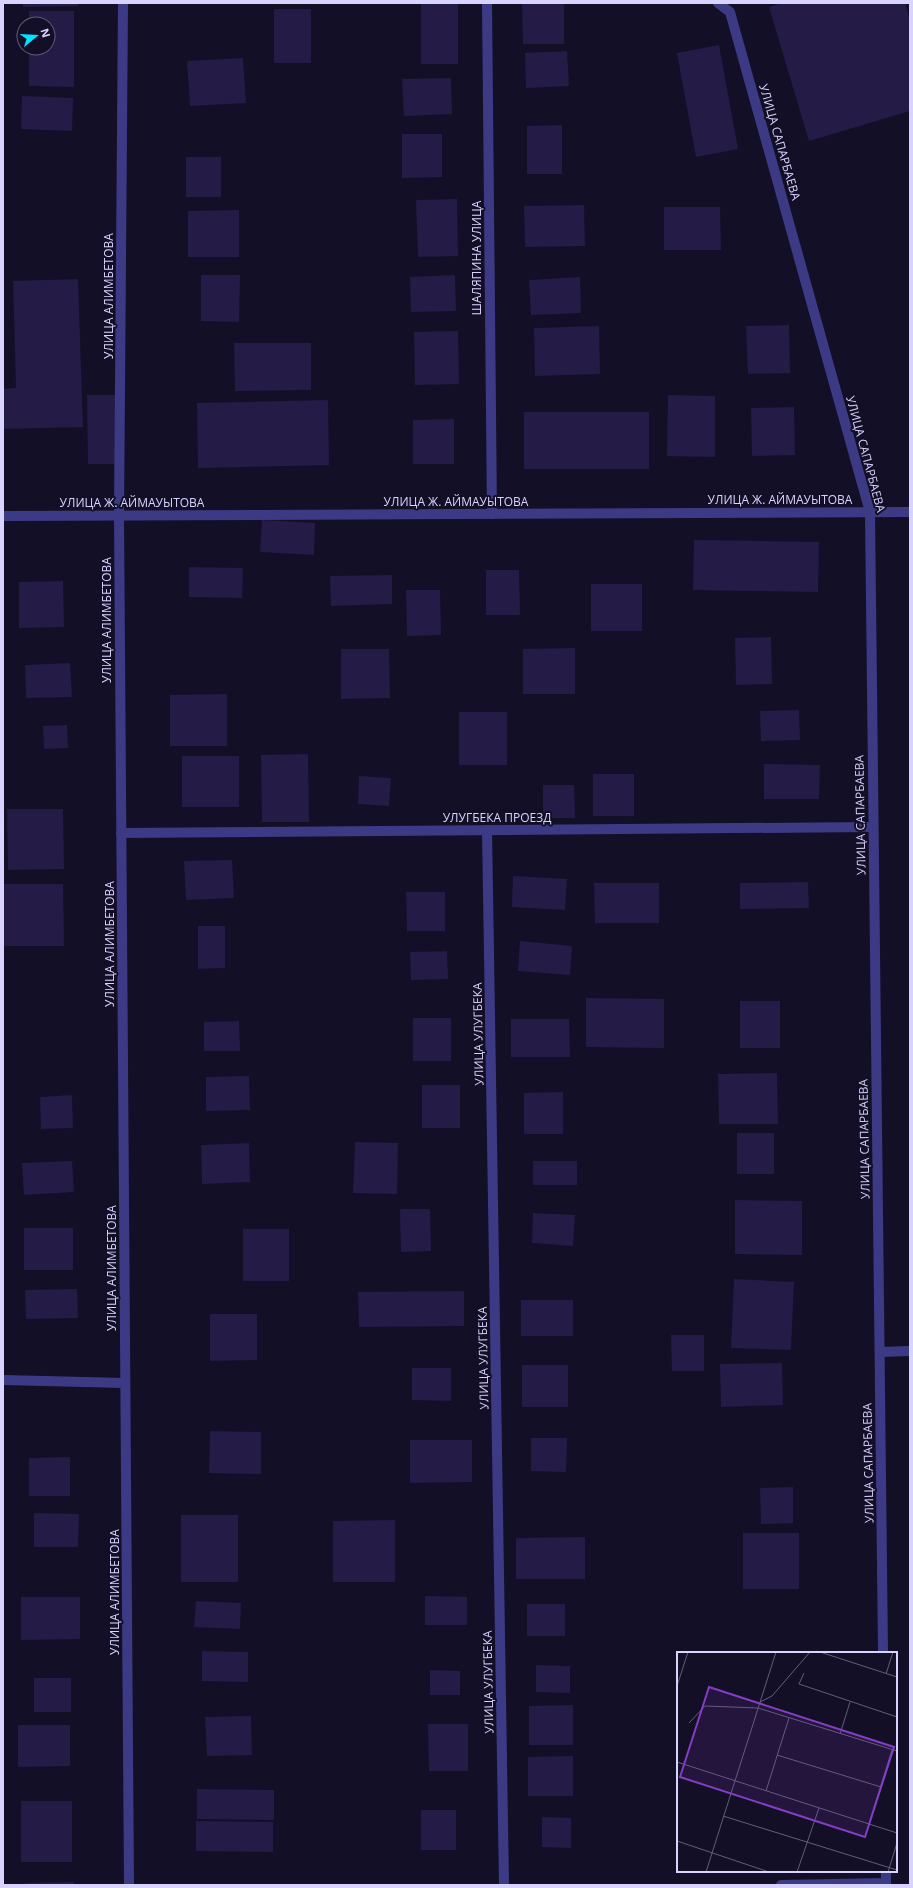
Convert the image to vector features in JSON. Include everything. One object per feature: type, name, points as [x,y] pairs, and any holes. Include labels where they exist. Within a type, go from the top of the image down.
[{"type":"street","name":"УЛИЦА АЛИМБЕТОВА","points":[[123,3],[119,515],[129,1885]]},
{"type":"street","name":"ШАЛЯПИНА УЛИЦА","points":[[487,3],[492,514]]},
{"type":"street","name":"УЛИЦА САПАРБАЕВА","points":[[718,3],[730,12],[870,512],[883,1652]]},
{"type":"street","name":"УЛИЦА Ж. АЙМАУЫТОВА","points":[[3,516],[910,512]]},
{"type":"street","name":"УЛУГБЕКА ПРОЕЗД","points":[[121,833],[873,827]]},
{"type":"street","name":"УЛИЦА УЛУГБЕКА","points":[[487,830],[504,1885]]},
{"type":"street","points":[[880,1352],[910,1351]]},
{"type":"street","points":[[3,1380],[125,1383]]},
{"type":"street","points":[[781,1885],[886,1884],[886,1872]]},
{"type":"building","points":[[23,3],[78,3],[78,6],[23,7]]},
{"type":"building","points":[[421,3],[458,3],[458,64],[421,64]]},
{"type":"building","points":[[522,3],[564,3],[564,44],[523,44]]},
{"type":"building","points":[[782,3],[905,3],[910,21],[910,111],[809,141],[769,7]]},
{"type":"building","points":[[274,9],[311,9],[311,63],[274,63]]},
{"type":"building","points":[[29,11],[74,11],[74,87],[29,86],[29,56],[56,56],[56,16],[29,16]]},
{"type":"building","points":[[719,45],[738,149],[696,157],[677,53]]},
{"type":"building","points":[[567,51],[569,86],[526,88],[525,53]]},
{"type":"building","points":[[243,58],[246,103],[190,106],[187,61]]},
{"type":"building","points":[[451,78],[452,114],[404,116],[402,79]]},
{"type":"building","points":[[22,96],[73,98],[72,131],[21,129]]},
{"type":"building","points":[[562,125],[562,174],[527,174],[527,126]]},
{"type":"building","points":[[402,134],[442,134],[442,177],[402,178]]},
{"type":"building","points":[[186,157],[221,157],[221,197],[186,197]]},
{"type":"building","points":[[457,199],[458,256],[418,257],[416,200]]},
{"type":"building","points":[[584,205],[585,246],[525,247],[524,206]]},
{"type":"building","points":[[664,207],[720,207],[721,250],[664,250]]},
{"type":"building","points":[[239,210],[239,257],[188,257],[188,211]]},
{"type":"building","points":[[201,275],[240,275],[239,322],[201,321]]},
{"type":"building","points":[[455,275],[456,311],[411,312],[410,277]]},
{"type":"building","points":[[580,277],[581,313],[531,315],[529,280]]},
{"type":"building","points":[[78,279],[83,427],[3,429],[3,389],[16,388],[13,281]]},
{"type":"building","points":[[789,325],[790,373],[748,374],[746,326]]},
{"type":"building","points":[[599,326],[600,374],[535,376],[534,328]]},
{"type":"building","points":[[458,331],[459,384],[415,385],[414,332]]},
{"type":"building","points":[[234,343],[311,343],[311,390],[235,391]]},
{"type":"building","points":[[87,395],[116,395],[116,464],[88,464]]},
{"type":"building","points":[[668,395],[715,396],[715,457],[667,456]]},
{"type":"building","points":[[328,400],[329,465],[198,468],[197,403]]},
{"type":"building","points":[[794,407],[795,455],[752,456],[751,408]]},
{"type":"building","points":[[524,412],[649,412],[649,469],[524,469]]},
{"type":"building","points":[[454,419],[454,464],[413,464],[413,420]]},
{"type":"building","points":[[262,520],[315,523],[314,555],[260,552]]},
{"type":"building","points":[[694,540],[819,542],[818,592],[693,590]]},
{"type":"building","points":[[189,567],[243,568],[242,598],[189,597]]},
{"type":"building","points":[[486,570],[519,570],[520,615],[486,615]]},
{"type":"building","points":[[392,575],[392,604],[331,606],[330,576]]},
{"type":"building","points":[[63,581],[64,627],[19,628],[19,582]]},
{"type":"building","points":[[591,584],[642,584],[642,631],[591,631]]},
{"type":"building","points":[[406,590],[440,590],[441,635],[407,636]]},
{"type":"building","points":[[771,637],[772,684],[736,685],[735,638]]},
{"type":"building","points":[[575,648],[575,694],[523,694],[523,649]]},
{"type":"building","points":[[341,649],[389,649],[390,698],[341,699]]},
{"type":"building","points":[[70,663],[72,697],[26,698],[25,665]]},
{"type":"building","points":[[227,694],[227,746],[170,746],[170,695]]},
{"type":"building","points":[[799,710],[800,740],[761,741],[760,711]]},
{"type":"building","points":[[459,712],[507,712],[507,765],[459,765]]},
{"type":"building","points":[[67,725],[68,748],[44,749],[43,726]]},
{"type":"building","points":[[308,754],[309,822],[262,822],[261,755]]},
{"type":"building","points":[[182,756],[239,756],[239,807],[182,807]]},
{"type":"building","points":[[764,764],[820,765],[819,799],[764,799]]},
{"type":"building","points":[[593,774],[634,774],[634,816],[593,816]]},
{"type":"building","points":[[359,776],[391,778],[389,806],[358,804]]},
{"type":"building","points":[[543,785],[574,785],[575,818],[543,818]]},
{"type":"building","points":[[7,809],[63,809],[64,869],[8,870]]},
{"type":"building","points":[[232,860],[234,898],[186,900],[184,861]]},
{"type":"building","points":[[513,876],[567,879],[565,910],[512,907]]},
{"type":"building","points":[[808,882],[809,908],[740,909],[740,883]]},
{"type":"building","points":[[594,883],[659,883],[659,923],[595,923]]},
{"type":"building","points":[[3,884],[63,884],[64,946],[3,946]]},
{"type":"building","points":[[406,892],[445,892],[445,931],[407,931]]},
{"type":"building","points":[[198,926],[225,926],[225,968],[198,969]]},
{"type":"building","points":[[520,941],[572,946],[570,975],[518,971]]},
{"type":"building","points":[[447,951],[448,979],[411,980],[410,952]]},
{"type":"building","points":[[586,998],[664,999],[664,1048],[586,1047]]},
{"type":"building","points":[[740,1001],[780,1001],[780,1048],[740,1048]]},
{"type":"building","points":[[413,1018],[451,1018],[451,1061],[413,1061]]},
{"type":"building","points":[[511,1019],[569,1019],[570,1057],[511,1057]]},
{"type":"building","points":[[239,1021],[240,1051],[204,1051],[204,1022]]},
{"type":"building","points":[[777,1073],[778,1124],[719,1124],[718,1074]]},
{"type":"building","points":[[249,1076],[250,1110],[206,1111],[206,1077]]},
{"type":"building","points":[[422,1085],[460,1085],[460,1128],[422,1128]]},
{"type":"building","points":[[563,1092],[563,1134],[524,1134],[524,1093]]},
{"type":"building","points":[[72,1095],[73,1128],[41,1129],[40,1097]]},
{"type":"building","points":[[737,1133],[774,1133],[774,1174],[737,1174]]},
{"type":"building","points":[[355,1142],[398,1143],[397,1194],[353,1193]]},
{"type":"building","points":[[249,1143],[250,1182],[202,1184],[201,1145]]},
{"type":"building","points":[[72,1161],[74,1192],[24,1195],[22,1163]]},
{"type":"building","points":[[533,1161],[577,1161],[577,1185],[533,1185]]},
{"type":"building","points":[[735,1200],[802,1201],[802,1255],[735,1254]]},
{"type":"building","points":[[400,1209],[430,1209],[431,1251],[401,1252]]},
{"type":"building","points":[[533,1213],[575,1215],[573,1246],[532,1243]]},
{"type":"building","points":[[24,1228],[73,1228],[73,1270],[24,1270]]},
{"type":"building","points":[[243,1229],[289,1229],[289,1281],[243,1281]]},
{"type":"building","points":[[734,1279],[794,1282],[791,1350],[731,1348]]},
{"type":"building","points":[[77,1289],[78,1318],[26,1319],[25,1290]]},
{"type":"building","points":[[464,1291],[464,1326],[359,1327],[358,1292]]},
{"type":"building","points":[[521,1300],[573,1300],[573,1336],[521,1336]]},
{"type":"building","points":[[210,1314],[257,1314],[257,1360],[210,1361]]},
{"type":"building","points":[[671,1335],[704,1335],[704,1371],[672,1371]]},
{"type":"building","points":[[782,1363],[783,1405],[721,1407],[720,1364]]},
{"type":"building","points":[[522,1365],[568,1365],[568,1407],[522,1407]]},
{"type":"building","points":[[412,1368],[451,1368],[451,1401],[412,1400]]},
{"type":"building","points":[[210,1431],[261,1432],[261,1474],[209,1473]]},
{"type":"building","points":[[531,1438],[567,1438],[566,1472],[531,1471]]},
{"type":"building","points":[[410,1440],[472,1440],[472,1482],[410,1483]]},
{"type":"building","points":[[70,1457],[70,1496],[29,1496],[29,1458]]},
{"type":"building","points":[[793,1487],[793,1523],[761,1524],[760,1488]]},
{"type":"building","points":[[34,1513],[79,1514],[78,1547],[34,1547]]},
{"type":"building","points":[[181,1515],[238,1515],[238,1582],[181,1582]]},
{"type":"building","points":[[395,1520],[395,1582],[333,1582],[333,1521]]},
{"type":"building","points":[[743,1533],[799,1533],[799,1589],[743,1589]]},
{"type":"building","points":[[585,1537],[585,1579],[516,1579],[516,1538]]},
{"type":"building","points":[[425,1596],[467,1597],[467,1625],[425,1625]]},
{"type":"building","points":[[21,1597],[80,1597],[80,1639],[21,1640]]},
{"type":"building","points":[[196,1601],[241,1603],[240,1629],[194,1627]]},
{"type":"building","points":[[527,1604],[565,1604],[565,1636],[527,1636]]},
{"type":"building","points":[[202,1651],[248,1652],[248,1682],[202,1681]]},
{"type":"building","points":[[536,1665],[570,1666],[570,1693],[536,1692]]},
{"type":"building","points":[[430,1670],[460,1671],[460,1695],[430,1695]]},
{"type":"building","points":[[34,1678],[71,1678],[71,1712],[34,1712]]},
{"type":"building","points":[[573,1705],[573,1745],[529,1745],[529,1706]]},
{"type":"building","points":[[251,1716],[252,1755],[207,1756],[205,1717]]},
{"type":"building","points":[[428,1724],[468,1724],[468,1771],[429,1771]]},
{"type":"building","points":[[18,1725],[70,1725],[70,1766],[18,1767]]},
{"type":"building","points":[[573,1756],[573,1796],[528,1796],[528,1757]]},
{"type":"building","points":[[197,1789],[274,1790],[274,1820],[197,1819]]},
{"type":"building","points":[[21,1801],[72,1801],[72,1862],[21,1862]]},
{"type":"building","points":[[421,1810],[456,1810],[456,1850],[421,1850]]},
{"type":"building","points":[[542,1817],[571,1818],[571,1848],[542,1847]]},
{"type":"building","points":[[196,1821],[273,1822],[273,1852],[196,1851]]},
{"type":"building","points":[[74,1882],[74,1885],[25,1885],[25,1883]]}]
